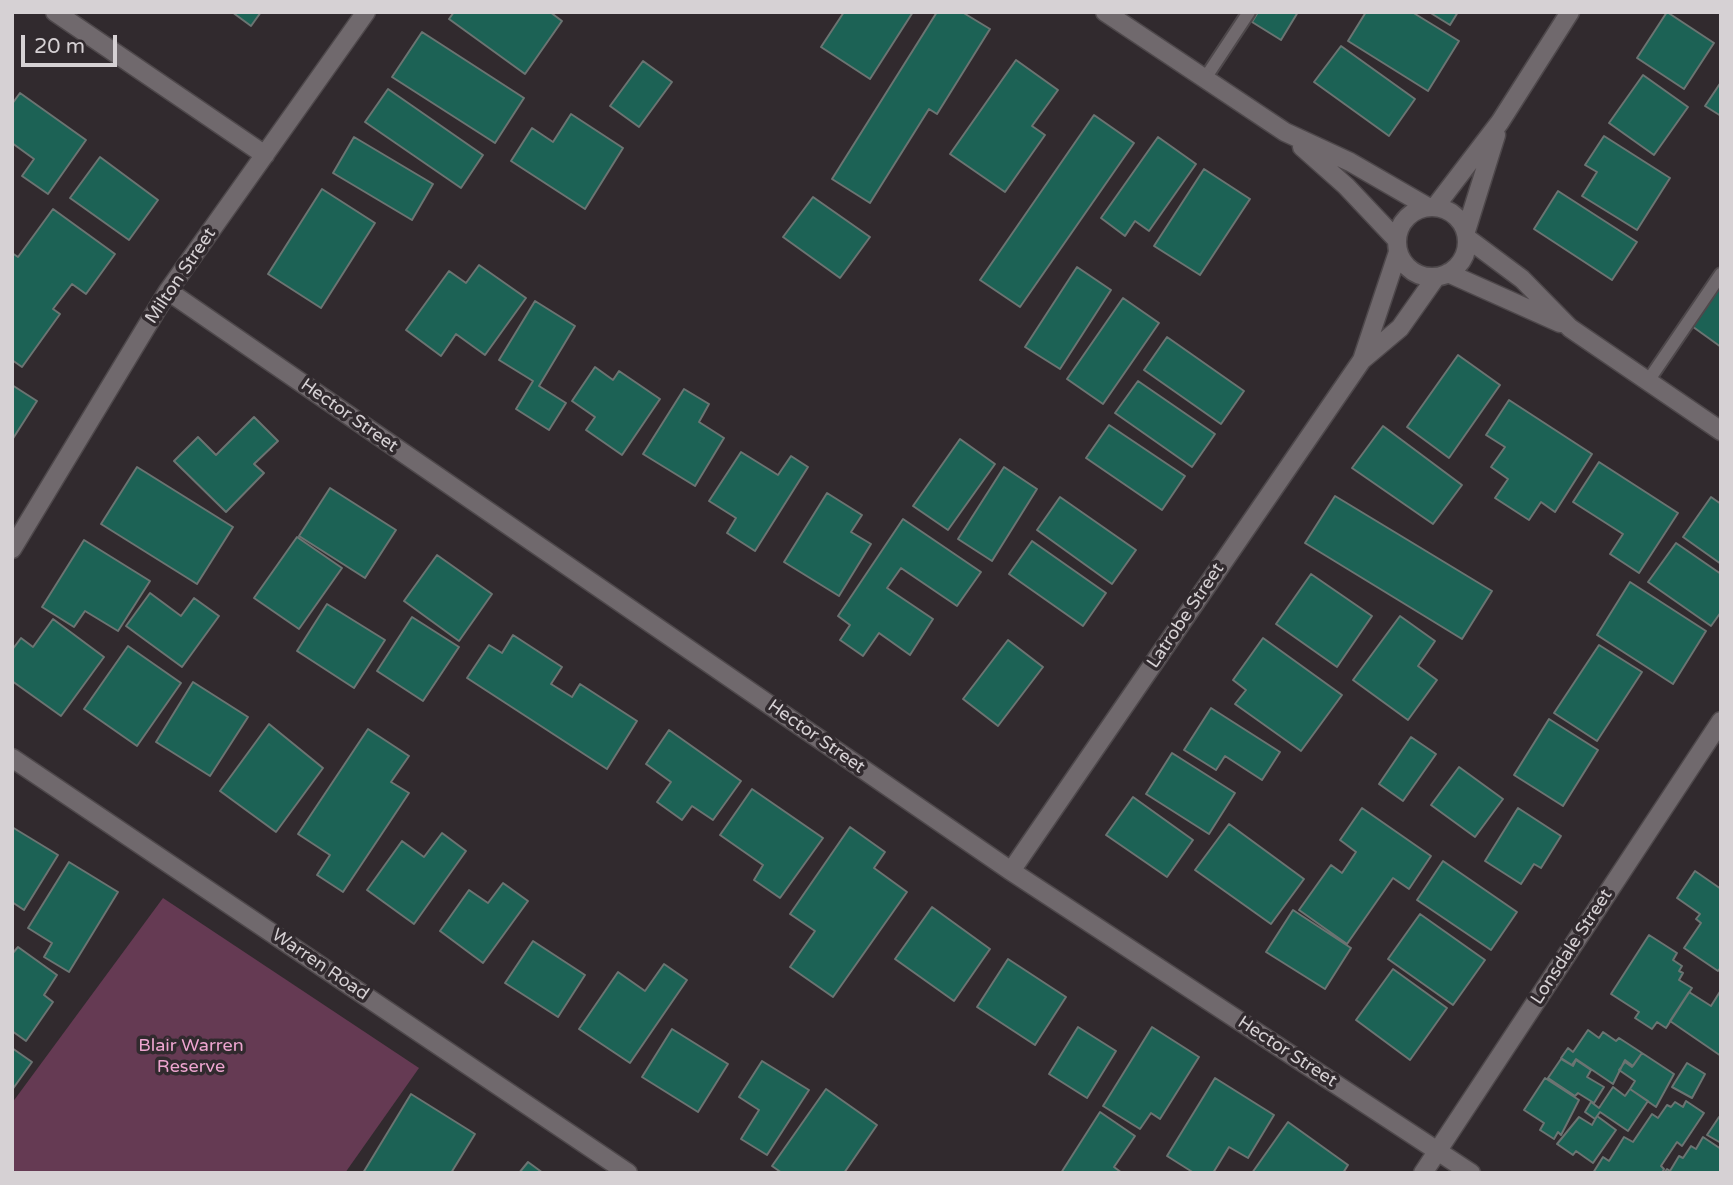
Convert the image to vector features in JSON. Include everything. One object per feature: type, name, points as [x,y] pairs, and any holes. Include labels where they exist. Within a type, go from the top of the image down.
[{"type":"street","points":[[55,12],[265,155]]},
{"type":"street","name":"Milton Street","points":[[12,549],[169,291],[366,12]]},
{"type":"street","points":[[1105,12],[1285,132],[1350,162],[1432,207],[1451,212],[1467,235],[1522,279],[1570,328],[1721,431]]},
{"type":"street","points":[[1397,246],[1406,217],[1432,207],[1500,122],[1570,12]]},
{"type":"street","points":[[1442,275],[1465,256],[1467,235],[1500,122]]},
{"type":"street","points":[[1285,132],[1346,186],[1397,246],[1413,271],[1442,275],[1570,328]]},
{"type":"street","name":"Latrobe Street","points":[[1362,360],[1397,246]]},
{"type":"street","name":"Latrobe Street","points":[[1011,871],[1362,360],[1399,328],[1442,275]]},
{"type":"street","name":"Hector Street","points":[[169,291],[1011,871],[1471,1173]]},
{"type":"street","name":"Lonsdale Street","points":[[1423,1173],[1721,721]]},
{"type":"street","name":"Warren Road","points":[[12,758],[628,1173]]},
{"type":"lane","points":[[1204,80],[1249,12]]},
{"type":"lane","points":[[1648,381],[1721,274]]},
{"type":"green space","name":"Blair Warren Reserve","points":[[163,898],[419,1068],[345,1173],[12,1173],[12,1103]]},
{"type":"building","points":[[232,12],[261,12],[251,26]]},
{"type":"building","points":[[454,12],[550,12],[562,21],[525,74],[449,19]]},
{"type":"building","points":[[844,12],[913,12],[870,79],[821,47]]},
{"type":"building","points":[[937,12],[962,12],[990,29],[937,114],[929,109],[870,203],[832,179]]},
{"type":"building","points":[[1258,12],[1298,12],[1281,40],[1252,22]]},
{"type":"building","points":[[1366,12],[1412,12],[1459,41],[1428,91],[1348,41]]},
{"type":"building","points":[[1429,12],[1458,12],[1450,25]]},
{"type":"building","points":[[1667,12],[1714,43],[1684,89],[1637,58]]},
{"type":"building","points":[[422,32],[524,98],[495,143],[392,77]]},
{"type":"building","points":[[1341,46],[1415,99],[1389,136],[1314,82]]},
{"type":"building","points":[[1016,60],[1058,90],[1032,126],[1045,135],[1005,192],[950,154]]},
{"type":"building","points":[[643,61],[672,82],[639,127],[610,106]]},
{"type":"building","points":[[1643,75],[1688,107],[1654,155],[1609,123]]},
{"type":"building","points":[[1721,82],[1721,116],[1705,106]]},
{"type":"building","points":[[388,89],[483,155],[461,188],[365,122]]},
{"type":"building","points":[[20,93],[86,140],[48,194],[22,176],[34,159],[12,143],[12,104]]},
{"type":"building","points":[[571,114],[623,148],[585,209],[511,161],[532,128],[553,142]]},
{"type":"building","points":[[1094,115],[1134,143],[1020,307],[980,280]]},
{"type":"building","points":[[1604,136],[1670,178],[1637,230],[1582,196],[1597,172],[1585,165]]},
{"type":"building","points":[[354,137],[433,184],[412,220],[333,173]]},
{"type":"building","points":[[1158,137],[1196,164],[1149,231],[1135,221],[1125,236],[1101,218]]},
{"type":"building","points":[[100,157],[158,200],[129,240],[70,198]]},
{"type":"building","points":[[1204,169],[1250,199],[1200,275],[1154,246]]},
{"type":"building","points":[[322,189],[375,223],[321,308],[268,274]]},
{"type":"building","points":[[1558,191],[1637,242],[1612,280],[1534,229]]},
{"type":"building","points":[[813,197],[870,237],[840,278],[783,237]]},
{"type":"building","points":[[53,209],[115,254],[86,294],[72,284],[53,309],[60,314],[22,367],[12,360],[12,253],[18,257]]},
{"type":"building","points":[[479,265],[526,298],[485,355],[456,334],[441,356],[406,330],[449,271],[466,283]]},
{"type":"building","points":[[1077,267],[1111,290],[1060,369],[1025,347]]},
{"type":"building","points":[[1721,278],[1721,347],[1689,324]]},
{"type":"building","points":[[1123,298],[1159,323],[1103,404],[1067,379]]},
{"type":"building","points":[[535,301],[575,326],[539,386],[566,403],[549,430],[516,409],[533,381],[499,360]]},
{"type":"building","points":[[1167,337],[1244,391],[1221,424],[1144,370]]},
{"type":"building","points":[[1458,355],[1500,385],[1449,458],[1407,427]]},
{"type":"building","points":[[595,367],[613,380],[619,371],[660,399],[622,455],[586,430],[595,417],[572,401]]},
{"type":"building","points":[[1138,381],[1215,434],[1192,467],[1115,413]]},
{"type":"building","points":[[12,385],[37,401],[12,440]]},
{"type":"building","points":[[684,389],[709,404],[699,422],[724,438],[695,486],[643,454]]},
{"type":"building","points":[[1509,400],[1592,454],[1555,512],[1541,502],[1529,520],[1495,498],[1508,479],[1491,467],[1505,447],[1486,435]]},
{"type":"building","points":[[254,417],[278,441],[254,464],[264,473],[226,512],[174,461],[198,437],[216,455]]},
{"type":"building","points":[[1109,425],[1185,476],[1162,510],[1086,458]]},
{"type":"building","points":[[1383,426],[1462,485],[1433,524],[1352,468]]},
{"type":"building","points":[[960,439],[995,464],[948,530],[913,506]]},
{"type":"building","points":[[741,452],[778,475],[791,456],[808,467],[755,551],[727,533],[736,518],[709,501]]},
{"type":"building","points":[[1599,462],[1678,513],[1639,573],[1610,554],[1623,534],[1573,502]]},
{"type":"building","points":[[137,467],[233,527],[197,584],[101,524]]},
{"type":"building","points":[[1004,467],[1037,489],[992,561],[958,539]]},
{"type":"building","points":[[330,488],[396,530],[365,578],[299,536]]},
{"type":"building","points":[[827,493],[862,515],[851,532],[871,544],[839,596],[784,562]]},
{"type":"building","points":[[1335,496],[1492,591],[1462,639],[1305,543]]},
{"type":"building","points":[[1060,497],[1136,550],[1112,584],[1037,530]]},
{"type":"building","points":[[1711,497],[1721,504],[1721,564],[1683,537]]},
{"type":"building","points":[[903,519],[981,572],[957,606],[901,568],[887,588],[933,619],[910,655],[879,633],[863,656],[840,640],[850,625],[838,616]]},
{"type":"building","points":[[297,537],[342,568],[299,629],[254,598]]},
{"type":"building","points":[[84,540],[150,581],[118,631],[85,611],[74,627],[42,607]]},
{"type":"building","points":[[1032,541],[1106,593],[1083,626],[1009,574]]},
{"type":"building","points":[[1676,543],[1721,574],[1721,612],[1711,626],[1648,582]]},
{"type":"building","points":[[437,555],[492,594],[459,641],[404,601]]},
{"type":"building","points":[[1311,574],[1372,616],[1337,667],[1276,624]]},
{"type":"building","points":[[1630,582],[1706,631],[1673,684],[1597,635]]},
{"type":"building","points":[[150,593],[181,616],[194,598],[219,616],[182,667],[126,626]]},
{"type":"building","points":[[327,604],[385,640],[354,688],[297,651]]},
{"type":"building","points":[[1400,616],[1435,641],[1418,666],[1437,680],[1408,720],[1353,680]]},
{"type":"building","points":[[412,617],[459,647],[423,701],[377,671]]},
{"type":"building","points":[[53,619],[104,657],[61,716],[12,681],[12,650],[21,638],[33,647]]},
{"type":"building","points":[[513,635],[562,667],[551,684],[572,697],[580,684],[637,721],[607,769],[467,678],[489,645],[502,653]]},
{"type":"building","points":[[1263,638],[1342,695],[1301,751],[1235,704],[1246,690],[1233,680]]},
{"type":"building","points":[[1008,640],[1043,667],[998,726],[963,699]]},
{"type":"building","points":[[1599,645],[1642,672],[1597,741],[1554,713]]},
{"type":"building","points":[[128,646],[181,683],[137,746],[84,709]]},
{"type":"building","points":[[193,682],[248,717],[210,776],[156,742]]},
{"type":"building","points":[[1211,708],[1280,752],[1262,780],[1225,756],[1216,770],[1184,750]]},
{"type":"building","points":[[1549,719],[1598,750],[1563,806],[1514,775]]},
{"type":"building","points":[[269,724],[323,768],[276,832],[220,791]]},
{"type":"building","points":[[368,729],[409,756],[391,782],[409,793],[343,892],[317,875],[330,855],[298,834]]},
{"type":"building","points":[[669,730],[741,781],[713,820],[692,806],[682,820],[657,802],[671,782],[646,764]]},
{"type":"building","points":[[1411,737],[1436,754],[1403,801],[1379,784]]},
{"type":"building","points":[[1172,753],[1235,793],[1209,834],[1146,794]]},
{"type":"building","points":[[1459,767],[1503,799],[1475,837],[1431,805]]},
{"type":"building","points":[[752,789],[823,838],[780,898],[754,880],[763,865],[720,835]]},
{"type":"building","points":[[1133,797],[1193,840],[1167,877],[1106,835]]},
{"type":"building","points":[[1362,808],[1431,856],[1409,889],[1393,878],[1347,944],[1299,910],[1331,865],[1342,873],[1356,852],[1340,840]]},
{"type":"building","points":[[1518,808],[1561,836],[1541,868],[1534,864],[1521,884],[1485,861]]},
{"type":"building","points":[[1229,824],[1304,879],[1271,924],[1195,870]]},
{"type":"building","points":[[12,827],[58,855],[24,910],[12,902]]},
{"type":"building","points":[[850,827],[885,852],[874,868],[907,892],[833,997],[790,967],[815,931],[790,914]]},
{"type":"building","points":[[442,833],[466,851],[414,924],[367,890],[402,841],[424,857]]},
{"type":"building","points":[[1443,861],[1517,912],[1491,950],[1417,900]]},
{"type":"building","points":[[69,862],[118,892],[69,972],[44,957],[52,943],[28,928]]},
{"type":"building","points":[[1695,871],[1721,889],[1721,967],[1718,971],[1684,948],[1701,923],[1696,919],[1700,914],[1677,898]]},
{"type":"building","points":[[503,883],[528,901],[483,963],[440,931],[469,890],[488,903]]},
{"type":"building","points":[[932,907],[990,949],[954,1001],[895,959]]},
{"type":"building","points":[[1293,910],[1351,948],[1325,989],[1266,952]]},
{"type":"building","points":[[1420,914],[1485,960],[1453,1005],[1388,959]]},
{"type":"building","points":[[1649,935],[1677,953],[1673,960],[1682,966],[1679,971],[1683,973],[1679,980],[1692,988],[1666,1028],[1657,1022],[1652,1029],[1635,1018],[1639,1012],[1611,994]]},
{"type":"building","points":[[533,941],[585,975],[558,1017],[505,983]]},
{"type":"building","points":[[18,947],[57,975],[44,995],[53,1002],[26,1041],[12,1031],[12,954]]},
{"type":"building","points":[[1008,959],[1066,997],[1035,1045],[977,1007]]},
{"type":"building","points":[[664,964],[687,980],[630,1063],[579,1029],[618,972],[645,991]]},
{"type":"building","points":[[1393,969],[1447,1008],[1410,1060],[1356,1020]]},
{"type":"building","points":[[1721,990],[1721,1056],[1670,1021],[1689,992],[1711,1006]]},
{"type":"building","points":[[1078,1027],[1116,1051],[1087,1098],[1049,1074]]},
{"type":"building","points":[[1152,1027],[1199,1057],[1160,1119],[1151,1113],[1140,1129],[1103,1106]]},
{"type":"building","points":[[672,1029],[728,1064],[698,1112],[642,1077]]},
{"type":"building","points":[[1588,1030],[1599,1038],[1603,1032],[1616,1041],[1619,1038],[1642,1053],[1633,1066],[1625,1060],[1613,1084],[1576,1059],[1572,1065],[1561,1058],[1568,1048],[1573,1052]]},
{"type":"building","points":[[12,1048],[32,1062],[12,1090]]},
{"type":"building","points":[[1642,1053],[1674,1074],[1656,1107],[1630,1089],[1635,1081],[1619,1070],[1625,1062],[1632,1067]]},
{"type":"building","points":[[1561,1059],[1573,1066],[1576,1060],[1591,1070],[1587,1077],[1604,1087],[1594,1103],[1578,1093],[1575,1096],[1548,1078]]},
{"type":"building","points":[[762,1061],[809,1090],[767,1155],[741,1139],[759,1110],[739,1097]]},
{"type":"building","points":[[1687,1063],[1705,1074],[1692,1098],[1672,1087]]},
{"type":"building","points":[[1215,1078],[1274,1115],[1248,1158],[1229,1147],[1213,1173],[1194,1173],[1167,1156]]},
{"type":"building","points":[[1545,1078],[1579,1100],[1561,1135],[1558,1132],[1554,1139],[1540,1130],[1544,1123],[1524,1110]]},
{"type":"building","points":[[1613,1087],[1625,1096],[1630,1089],[1648,1101],[1628,1131],[1600,1112],[1595,1119],[1585,1112],[1591,1102],[1599,1108]]},
{"type":"building","points":[[826,1089],[877,1125],[844,1173],[782,1173],[772,1166]]},
{"type":"building","points":[[411,1094],[475,1134],[451,1173],[363,1173]]},
{"type":"building","points":[[1686,1101],[1704,1113],[1682,1146],[1677,1142],[1661,1166],[1664,1169],[1662,1173],[1593,1173],[1603,1157],[1609,1161],[1624,1137],[1633,1142],[1652,1114],[1658,1118],[1667,1105],[1671,1107],[1675,1102],[1683,1107]]},
{"type":"building","points":[[1100,1112],[1135,1136],[1114,1167],[1122,1173],[1061,1173]]},
{"type":"building","points":[[1597,1116],[1616,1130],[1593,1163],[1576,1151],[1573,1155],[1557,1144],[1579,1117],[1592,1125]]},
{"type":"building","points":[[1719,1117],[1721,1118],[1721,1143],[1707,1135]]},
{"type":"building","points":[[1288,1122],[1348,1165],[1343,1173],[1252,1173]]},
{"type":"building","points":[[1703,1137],[1721,1149],[1721,1173],[1664,1173],[1667,1169],[1670,1171],[1679,1156],[1683,1158],[1691,1146],[1696,1149]]},
{"type":"building","points":[[528,1162],[543,1173],[519,1173]]}]
